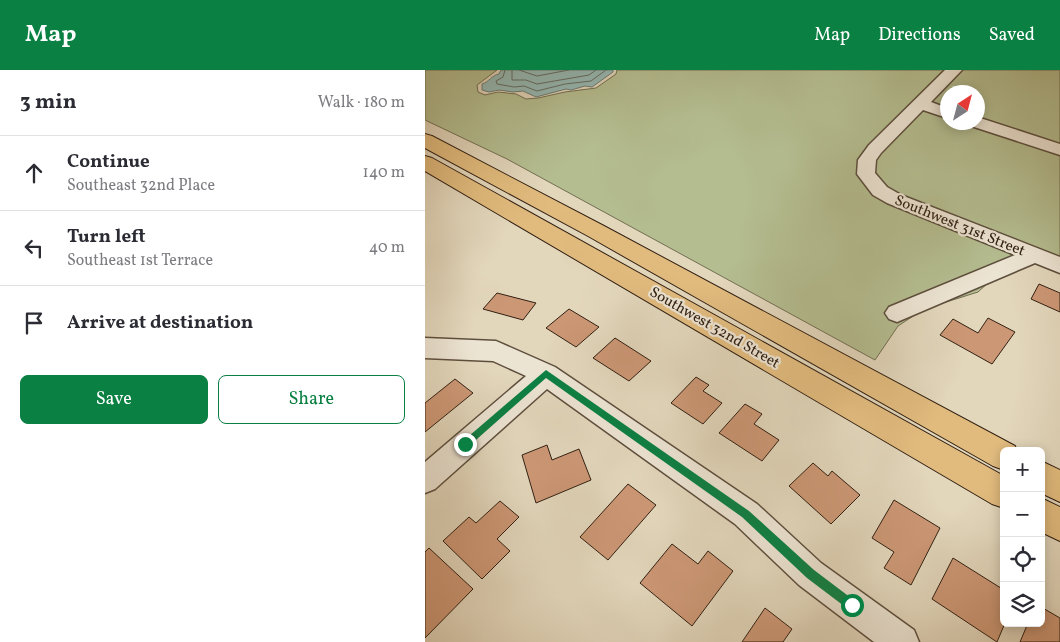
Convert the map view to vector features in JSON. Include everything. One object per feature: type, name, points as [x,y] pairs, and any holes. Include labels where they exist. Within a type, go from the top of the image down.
[{"type":"main road","name":"Southwest 32nd Street","points":[[425,140],[596,230],[1000,454]]},
{"type":"main road","name":"Southwest 32nd Street","points":[[425,162],[1002,492]]},
{"type":"main road","points":[[1045,478],[1060,486]]},
{"type":"main road","points":[[1045,516],[1060,525]]},
{"type":"street","points":[[940,111],[920,104],[954,70]]},
{"type":"street","name":"Southwest 31st Street","points":[[920,104],[870,155],[865,167],[866,174],[881,191],[894,199],[1060,265]]},
{"type":"street","points":[[985,125],[1060,150]]},
{"type":"street","points":[[897,313],[1035,255]]},
{"type":"street","points":[[425,348],[497,352],[546,374],[746,514],[810,574],[895,640]]},
{"type":"street","points":[[425,480],[546,374]]},
{"type":"green space","points":[[425,70],[497,70],[477,85],[478,92],[485,95],[498,92],[516,94],[526,99],[596,88],[616,74],[617,70],[948,70],[860,175],[860,179],[1019,255],[886,310],[894,322],[922,310],[898,326],[875,360],[507,159],[425,120]]},
{"type":"green space","points":[[961,70],[1060,70],[1060,260],[916,204],[886,188],[873,173],[873,161],[880,151],[940,91],[940,130],[985,130],[985,85],[946,85]]},
{"type":"green space","points":[[989,282],[978,292],[927,308]]},
{"type":"water","points":[[501,70],[613,70],[613,72],[592,87],[585,86],[571,90],[566,89],[536,97],[523,91],[499,90],[489,92],[482,90],[482,84],[499,74]]},
{"type":"building","points":[[1039,284],[1060,293],[1060,312],[1031,299]]},
{"type":"building","points":[[497,293],[536,303],[523,320],[483,309]]},
{"type":"building","points":[[569,309],[599,327],[576,347],[546,328]]},
{"type":"building","points":[[988,318],[1015,332],[992,364],[940,335],[953,319],[978,333]]},
{"type":"building","points":[[615,338],[651,361],[629,381],[593,358]]},
{"type":"building","points":[[696,377],[709,385],[703,391],[722,403],[703,424],[671,403]]},
{"type":"building","points":[[455,379],[473,393],[425,432],[425,403]]},
{"type":"building","points":[[745,404],[762,414],[754,424],[779,440],[762,461],[719,433]]},
{"type":"building","points":[[547,445],[552,460],[579,449],[591,480],[536,503],[522,455]]},
{"type":"building","points":[[813,463],[828,476],[832,471],[860,495],[831,524],[789,486]]},
{"type":"building","points":[[628,484],[656,505],[608,560],[580,537]]},
{"type":"building","points":[[894,500],[940,528],[911,585],[884,568],[894,552],[872,538]]},
{"type":"building","points":[[500,501],[519,517],[497,539],[510,551],[482,579],[443,541],[469,517],[476,523]]},
{"type":"building","points":[[672,544],[698,564],[708,551],[733,571],[692,626],[640,583]]},
{"type":"building","points":[[429,548],[473,589],[425,638],[425,552]]},
{"type":"building","points":[[953,558],[1000,587],[1000,627],[1003,627],[997,642],[932,599]]},
{"type":"building","points":[[765,608],[792,629],[783,642],[742,642]]},
{"type":"building","points":[[1045,609],[1060,618],[1060,642],[1020,642],[1026,627],[1045,627]]},
{"type":"route","points":[[465,444],[546,374],[746,514],[810,574],[852,605]]}]
